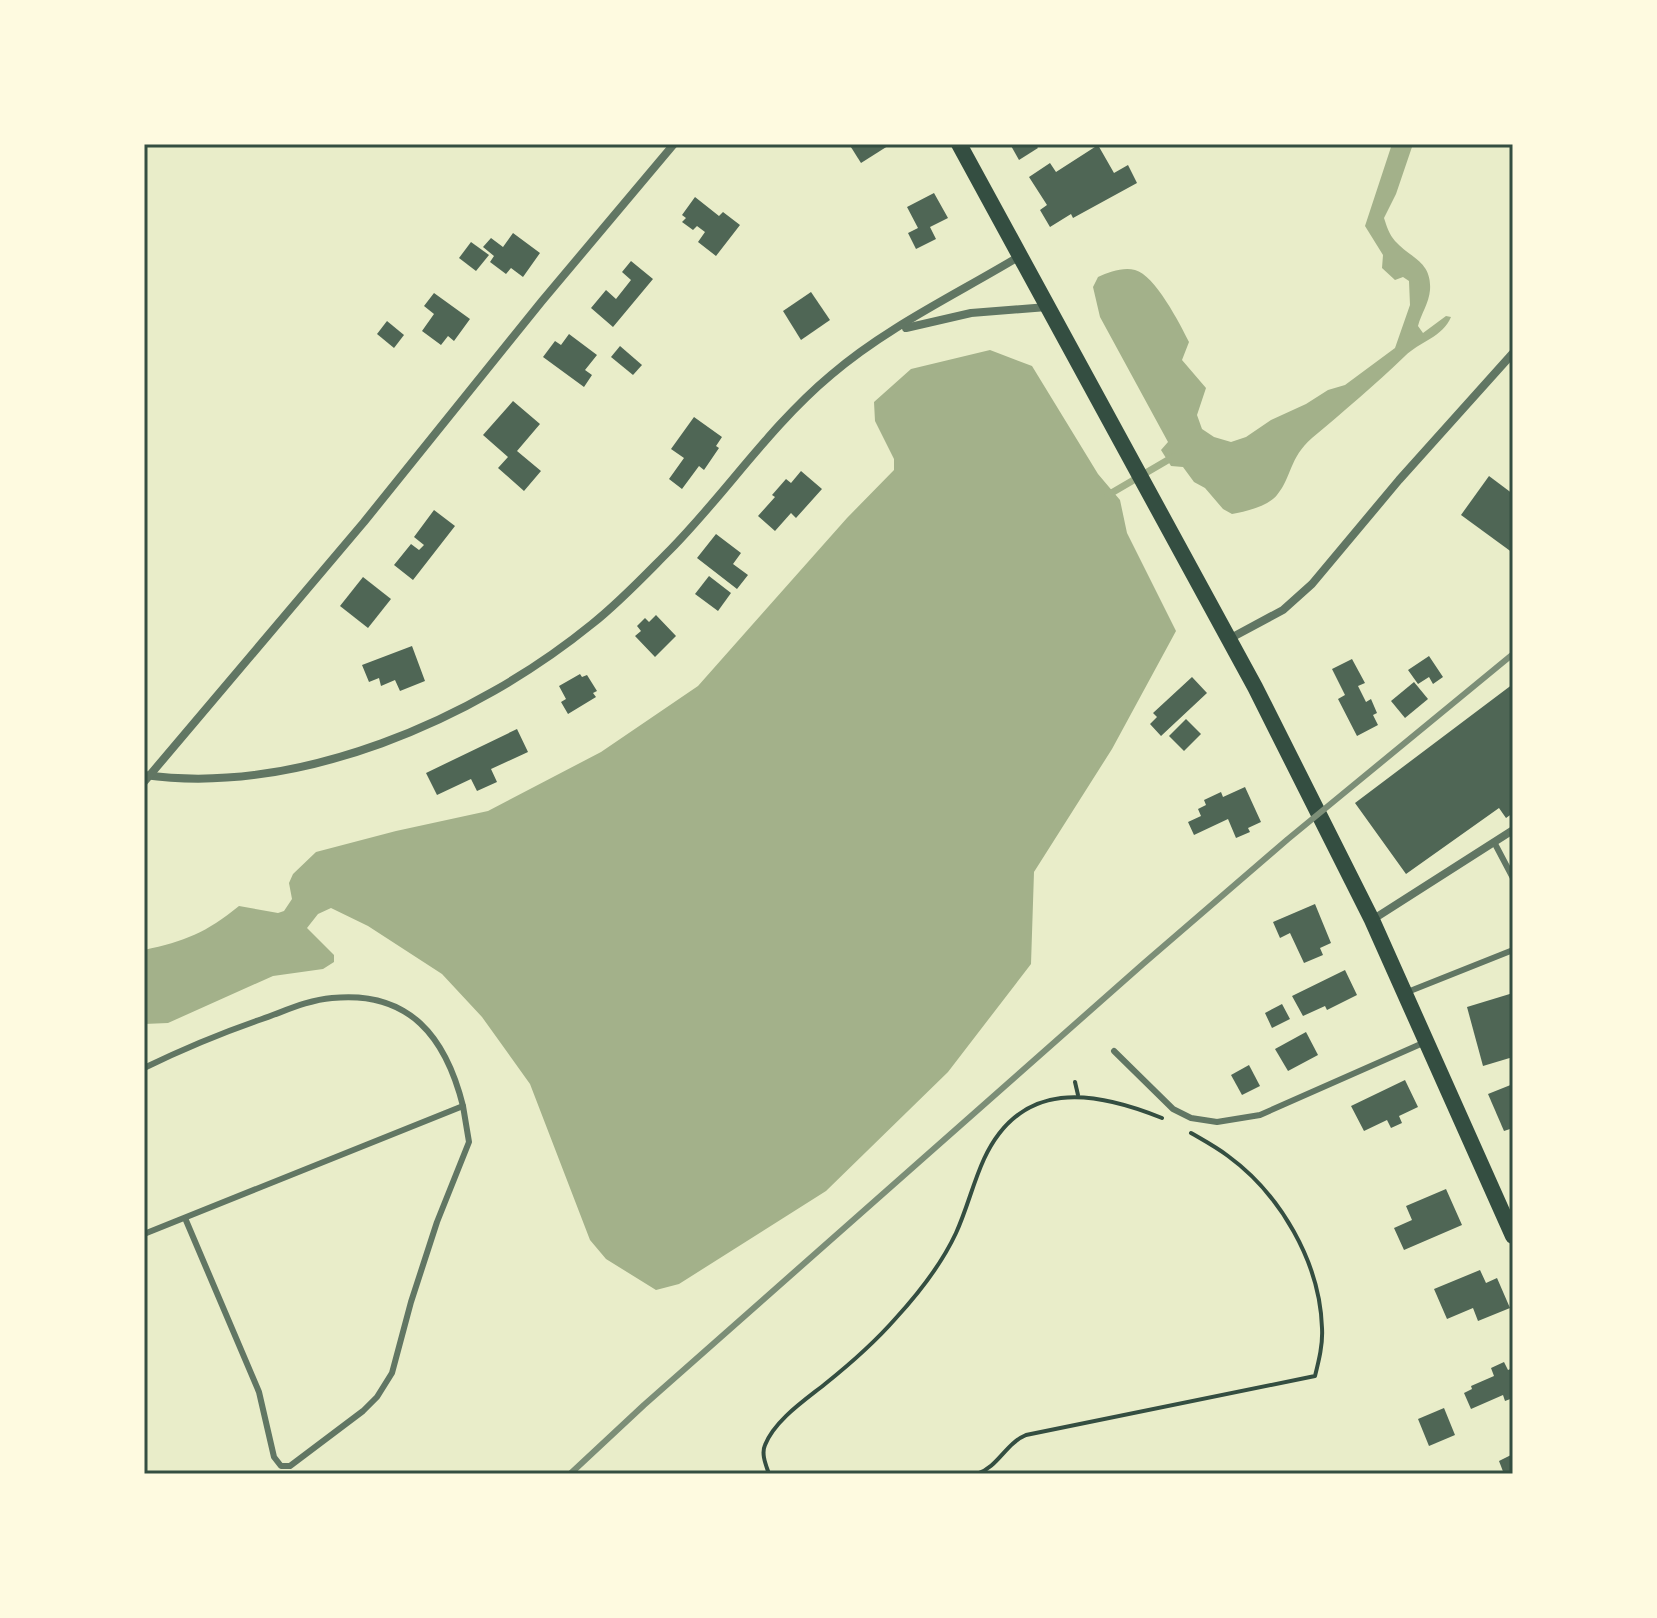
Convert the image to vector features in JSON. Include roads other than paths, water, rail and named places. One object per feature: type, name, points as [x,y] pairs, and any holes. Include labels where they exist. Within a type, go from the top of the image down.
[{"type":"main road","points":[[959,144],[1153,498],[1372,920],[1513,1236]]},
{"type":"street","points":[[146,777],[364,522],[542,301],[674,144]]},
{"type":"street","points":[[146,777],[231,777],[318,763],[385,741],[454,713],[532,668],[593,624],[673,547],[777,427],[848,361],[1020,256]]},
{"type":"street","points":[[894,331],[971,313],[1048,307]]},
{"type":"street","points":[[1228,639],[1283,610],[1312,584],[1399,480],[1513,353]]},
{"type":"street","points":[[1372,920],[1513,830]]},
{"type":"lane","points":[[1494,842],[1513,878]]},
{"type":"lane","points":[[1405,993],[1513,950]]},
{"type":"lane","points":[[144,1068],[196,1042],[310,1002],[354,998],[399,1009],[413,1016],[432,1033],[445,1053],[463,1106],[469,1142],[441,1210],[392,1373],[377,1397],[363,1411],[290,1466],[281,1466],[274,1457],[259,1392],[185,1218]]},
{"type":"lane","points":[[1114,1051],[1173,1109],[1191,1118],[1217,1122],[1260,1115],[1427,1041]]},
{"type":"lane","points":[[144,1234],[463,1106]]},
{"type":"waterway","points":[[1108,495],[1173,457]]},
{"type":"railway","points":[[570,1474],[1143,964],[1288,839],[1513,654]]}]
